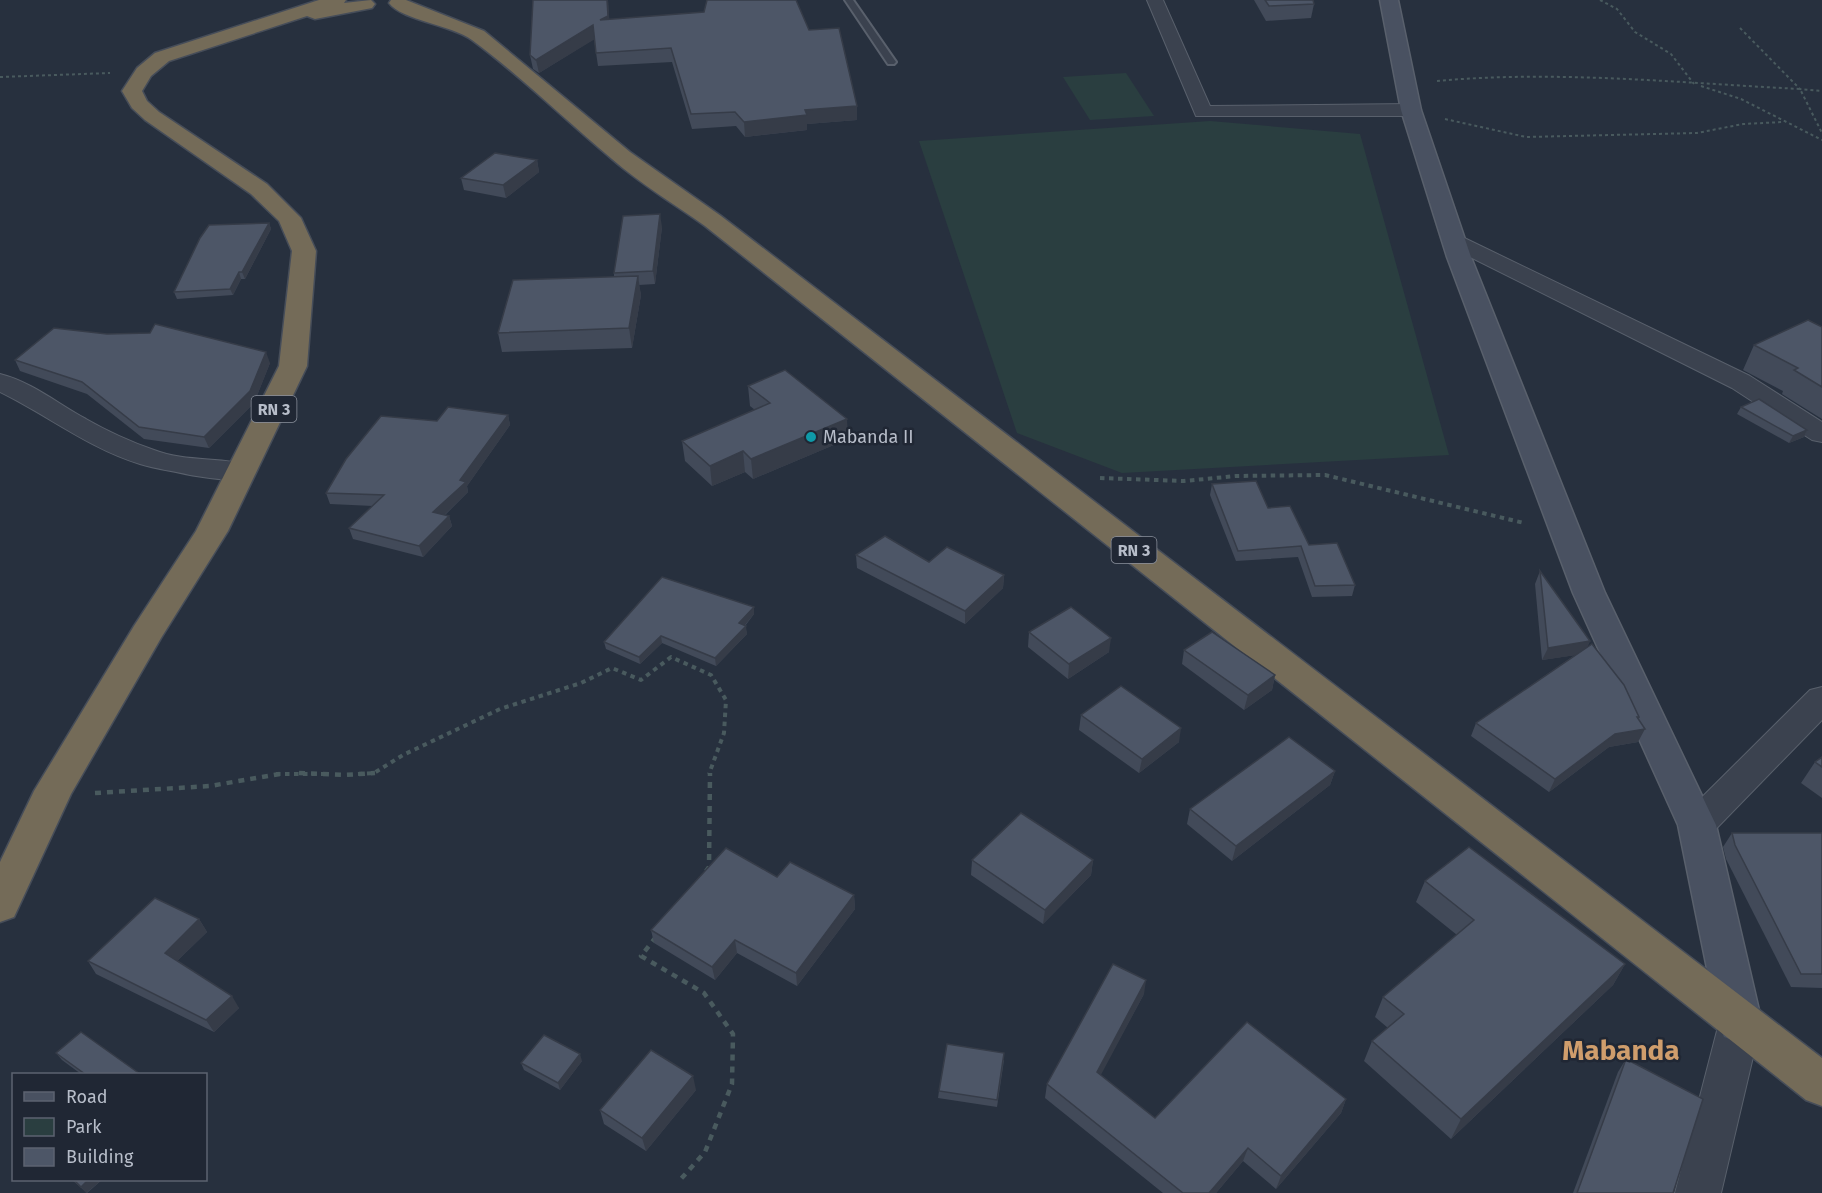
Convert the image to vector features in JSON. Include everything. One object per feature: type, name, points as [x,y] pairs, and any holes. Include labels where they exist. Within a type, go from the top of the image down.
[{"type":"highway","name":"RN 3","points":[[0,905],[53,791],[146,634],[212,531],[240,471],[273,412],[293,366],[304,251],[289,218],[260,189],[152,116],[139,104],[132,91],[144,72],[162,57],[337,0]]},
{"type":"highway","name":"RN 3","points":[[275,21],[362,2],[405,2],[420,14],[439,10],[477,35],[622,157],[713,221],[1822,1085]]},
{"type":"main road","points":[[1389,0],[1411,110],[1454,240],[1588,593],[1697,825],[1740,1023]]},
{"type":"street","points":[[1155,0],[1203,112],[1411,110]]},
{"type":"street","points":[[1454,240],[1741,382],[1822,434]]},
{"type":"street","points":[[0,382],[45,404],[76,424],[148,458],[211,470],[240,471]]},
{"type":"street","points":[[1697,825],[1822,699]]},
{"type":"street","points":[[1698,1193],[1740,1023]]},
{"type":"lane","points":[[849,0],[891,62]]},
{"type":"path","points":[[1600,0],[1617,9],[1635,32],[1671,54],[1693,84],[1742,99],[1822,140]]},
{"type":"path","points":[[1740,28],[1800,89],[1822,133]]},
{"type":"path","points":[[0,77],[144,72]]},
{"type":"path","points":[[1406,81],[1467,78],[1693,84],[1822,91]]},
{"type":"path","points":[[1411,110],[1478,129],[1526,137],[1697,133],[1743,124],[1783,122]]},
{"type":"path","points":[[1816,121],[1822,122]]},
{"type":"path","points":[[1043,479],[1184,481],[1236,476],[1325,476],[1392,489],[1566,534]]},
{"type":"path","points":[[53,791],[72,795],[210,786],[288,772],[345,776],[374,773],[403,755],[500,709],[581,683],[612,668],[641,681],[671,657],[711,675],[726,700],[724,733],[708,777],[709,867],[702,876]]},
{"type":"path","points":[[661,930],[641,956],[704,993],[733,1034],[732,1084],[705,1152],[680,1180]]},
{"type":"green space","points":[[1126,73],[1154,116],[1090,120],[1063,77]]},
{"type":"green space","points":[[1210,121],[1360,134],[1449,455],[1122,473],[1017,433],[919,141]]},
{"type":"building","points":[[533,0],[607,0],[608,16],[600,20],[704,12],[707,0],[796,0],[809,30],[839,28],[857,106],[805,110],[807,115],[744,122],[735,112],[691,114],[671,48],[596,53],[593,25],[536,60],[530,55]]},
{"type":"building","points":[[1265,0],[1313,0],[1314,4],[1269,6]]},
{"type":"building","points":[[495,153],[537,160],[503,185],[461,178]]},
{"type":"building","points":[[660,214],[653,271],[614,273],[623,216]]},
{"type":"building","points":[[269,223],[230,289],[174,292],[200,238],[209,225]]},
{"type":"building","points":[[638,276],[629,328],[498,333],[513,280]]},
{"type":"building","points":[[1808,320],[1822,327],[1822,387],[1794,370],[1798,368],[1754,345]]},
{"type":"building","points":[[155,324],[266,352],[250,391],[204,437],[139,427],[82,382],[15,360],[54,328],[107,334],[150,333]]},
{"type":"building","points":[[785,370],[847,419],[751,459],[743,451],[710,466],[682,441],[770,403],[748,386]]},
{"type":"building","points":[[1759,399],[1807,430],[1793,436],[1741,407]]},
{"type":"building","points":[[448,407],[508,415],[460,480],[466,482],[433,512],[449,516],[419,546],[349,528],[384,495],[326,493],[346,459],[381,416],[437,421]]},
{"type":"building","points":[[1256,481],[1268,508],[1290,506],[1309,545],[1337,543],[1355,585],[1315,586],[1301,546],[1238,551],[1212,484]]},
{"type":"building","points":[[885,536],[929,562],[947,547],[1004,575],[965,611],[856,555]]},
{"type":"building","points":[[1540,571],[1590,641],[1548,648]]},
{"type":"building","points":[[662,577],[754,607],[739,623],[746,626],[715,658],[661,636],[639,657],[604,642]]},
{"type":"building","points":[[1071,607],[1111,638],[1069,664],[1029,632]]},
{"type":"building","points":[[1212,632],[1275,675],[1248,695],[1184,650]]},
{"type":"building","points":[[1592,644],[1624,685],[1639,717],[1637,717],[1645,729],[1615,734],[1555,779],[1476,723]]},
{"type":"building","points":[[1121,686],[1181,728],[1142,759],[1081,715]]},
{"type":"building","points":[[1289,737],[1335,771],[1236,846],[1190,809]]},
{"type":"building","points":[[1822,757],[1822,767],[1815,762]]},
{"type":"building","points":[[1021,813],[1093,860],[1045,910],[972,860]]},
{"type":"building","points":[[1732,833],[1822,833],[1822,974],[1801,974],[1735,845]]},
{"type":"building","points":[[1469,847],[1625,964],[1461,1119],[1372,1041],[1404,1014],[1383,997],[1474,920],[1425,881]]},
{"type":"building","points":[[726,848],[777,877],[790,862],[854,895],[796,973],[735,940],[712,967],[651,930]]},
{"type":"building","points":[[155,898],[199,919],[165,953],[232,996],[206,1020],[88,961]]},
{"type":"building","points":[[1113,964],[1146,980],[1097,1072],[1155,1118],[1247,1022],[1346,1099],[1281,1176],[1248,1148],[1209,1193],[1183,1193],[1047,1084]]},
{"type":"building","points":[[81,1032],[139,1073],[84,1073],[56,1053]]},
{"type":"building","points":[[544,1035],[580,1054],[558,1083],[521,1063]]},
{"type":"building","points":[[947,1044],[1004,1053],[997,1100],[939,1091]]},
{"type":"building","points":[[651,1050],[693,1076],[642,1138],[600,1110]]},
{"type":"building","points":[[1626,1059],[1703,1099],[1673,1193],[1577,1193]]},
{"type":"building","points":[[75,1181],[87,1181],[81,1187]]},
{"type":"place","name":"Mabanda II","points":[[811,437]]},
{"type":"district","name":"Mabanda","points":[[1621,1050]]}]
